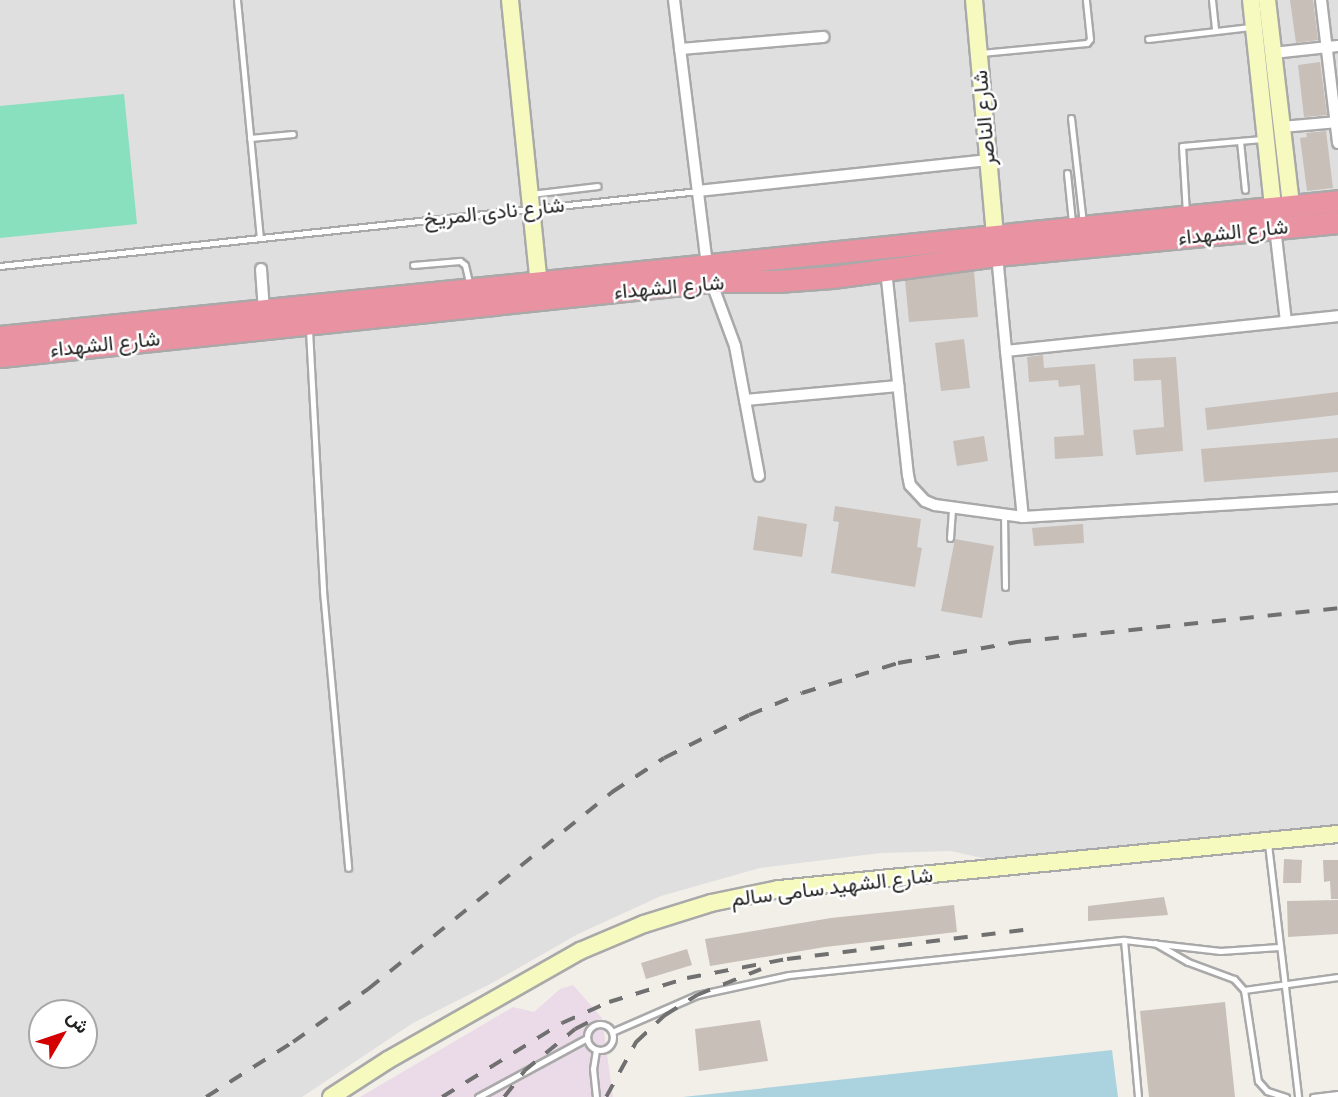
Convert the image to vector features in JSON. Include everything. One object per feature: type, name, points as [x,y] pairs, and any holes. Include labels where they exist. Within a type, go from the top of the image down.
[{"type":"highway","name":"شارع الشهداء","points":[[709,273],[777,281],[832,277],[886,270],[996,246],[1089,232],[1157,230],[1280,214],[1338,201]]},
{"type":"highway","name":"شارع الشهداء","points":[[1157,230],[1186,217],[1280,214],[1338,222]]},
{"type":"highway","name":"شارع الشهداء","points":[[0,356],[309,322],[540,291],[709,273],[777,257],[829,251],[996,246],[1089,232]]},
{"type":"highway","points":[[829,251],[826,264],[832,277]]},
{"type":"highway","points":[[777,257],[780,269],[777,281]]},
{"type":"highway","name":"شارع الشهداء","points":[[0,337],[470,290],[540,291]]},
{"type":"main road","points":[[510,0],[540,291]]},
{"type":"main road","name":"شارع الناصر","points":[[974,0],[996,246]]},
{"type":"main road","points":[[1251,0],[1265,138],[1280,214]]},
{"type":"main road","points":[[1267,0],[1282,127],[1280,214]]},
{"type":"main road","name":"شارع الشهيد سامى سالم","points":[[331,1097],[433,1033],[580,951],[644,924],[711,904],[779,889],[1338,834]]},
{"type":"street","points":[[674,0],[709,273],[731,330],[759,476]]},
{"type":"street","points":[[1321,0],[1333,47],[1338,143]]},
{"type":"street","points":[[680,49],[823,37]]},
{"type":"street","points":[[1273,53],[1333,47]]},
{"type":"street","points":[[1282,127],[1337,122]]},
{"type":"street","name":"شارع نادى المريخ","points":[[698,191],[988,160]]},
{"type":"street","points":[[1280,214],[1286,321]]},
{"type":"street","points":[[996,246],[1023,517]]},
{"type":"street","points":[[261,269],[264,310]]},
{"type":"street","points":[[886,270],[910,485],[925,501],[952,508],[1023,517],[1338,498]]},
{"type":"street","points":[[1006,351],[1338,316]]},
{"type":"street","points":[[745,400],[898,386]]},
{"type":"lane","points":[[237,0],[260,237]]},
{"type":"lane","points":[[978,53],[1087,43],[1090,39],[1086,0]]},
{"type":"lane","points":[[1212,0],[1215,31]]},
{"type":"lane","points":[[1148,39],[1254,27]]},
{"type":"lane","points":[[1071,118],[1089,232]]},
{"type":"lane","points":[[250,138],[293,134]]},
{"type":"lane","points":[[1186,217],[1181,149],[1265,138]]},
{"type":"lane","points":[[1240,141],[1245,190]]},
{"type":"lane","points":[[1067,173],[1089,232]]},
{"type":"lane","points":[[530,201],[597,186]]},
{"type":"lane","name":"شارع نادى المريخ","points":[[0,266],[260,237],[530,201],[698,191]]},
{"type":"lane","points":[[413,265],[460,261],[466,268],[470,290]]},
{"type":"lane","points":[[309,322],[323,591],[348,868]]},
{"type":"lane","points":[[950,538],[952,508]]},
{"type":"lane","points":[[1004,514],[1005,587]]},
{"type":"lane","points":[[1268,841],[1298,1097]]},
{"type":"lane","points":[[612,1032],[697,995],[789,975],[1124,940],[1220,951],[1279,947]]},
{"type":"lane","points":[[1124,940],[1138,1097]]},
{"type":"lane","points":[[1152,942],[1188,962],[1234,979],[1244,990],[1258,1081],[1267,1091],[1286,1097]]},
{"type":"lane","points":[[1244,990],[1338,977]]},
{"type":"lane","points":[[478,1097],[587,1038],[590,1029],[600,1024],[612,1032]]},
{"type":"lane","points":[[596,1050],[610,1046],[612,1032]]},
{"type":"lane","points":[[587,1038],[596,1050],[593,1069],[596,1097]]},
{"type":"lane","points":[[486,1097],[492,1089]]},
{"type":"lane","points":[[1313,1097],[1338,1094]]},
{"type":"shaded area","points":[[0,0],[1338,0],[1338,824],[1007,860],[991,860],[951,851],[881,853],[760,868],[661,896],[578,934],[494,982],[413,1023],[302,1097],[0,1097]]},
{"type":"shaded area","points":[[573,985],[602,1018],[613,1097],[360,1097],[513,1007],[534,1012],[560,989]]},
{"type":"green space","points":[[124,94],[137,224],[0,238],[0,106]]},
{"type":"water","points":[[1112,1050],[1118,1097],[683,1097]]},
{"type":"building","points":[[1290,0],[1313,0],[1318,40],[1296,43]]},
{"type":"building","points":[[1320,62],[1327,115],[1304,117],[1298,65]]},
{"type":"building","points":[[1326,131],[1333,188],[1307,191],[1300,138],[1307,137],[1306,133]]},
{"type":"building","points":[[974,271],[978,317],[909,322],[905,280]]},
{"type":"building","points":[[964,339],[970,388],[941,391],[935,343]]},
{"type":"building","points":[[1043,355],[1044,368],[1095,364],[1103,456],[1055,459],[1054,437],[1084,435],[1080,385],[1059,387],[1058,380],[1029,382],[1027,357]]},
{"type":"building","points":[[1176,357],[1183,451],[1136,455],[1133,430],[1164,427],[1161,380],[1134,381],[1133,359]]},
{"type":"building","points":[[1338,392],[1338,415],[1207,430],[1205,408]]},
{"type":"building","points":[[984,436],[988,461],[957,466],[953,441]]},
{"type":"building","points":[[1338,438],[1338,472],[1204,482],[1201,449]]},
{"type":"building","points":[[835,506],[921,519],[917,547],[922,548],[915,587],[831,573],[839,522],[833,521]]},
{"type":"building","points":[[758,516],[807,524],[802,557],[753,550]]},
{"type":"building","points":[[1083,524],[1084,543],[1034,546],[1032,528]]},
{"type":"building","points":[[955,539],[994,546],[982,618],[941,611]]},
{"type":"building","points":[[1284,859],[1302,860],[1301,883],[1283,883]]},
{"type":"building","points":[[1323,860],[1338,860],[1338,899],[1331,899],[1330,881],[1324,882]]},
{"type":"building","points":[[1164,897],[1168,915],[1088,921],[1088,906]]},
{"type":"building","points":[[1338,900],[1338,934],[1288,937],[1287,901]]},
{"type":"building","points":[[954,905],[957,932],[825,947],[710,966],[705,939],[831,918]]},
{"type":"building","points":[[687,949],[692,965],[646,979],[641,963]]},
{"type":"building","points":[[1225,1002],[1235,1097],[1149,1097],[1140,1011]]},
{"type":"building","points":[[760,1020],[768,1061],[699,1071],[695,1029]]},
{"type":"railway","points":[[206,1097],[293,1042],[368,989],[612,792],[664,758],[749,715],[802,693],[898,663],[1017,642],[1338,608]]},
{"type":"railway","points":[[442,1097],[562,1023],[609,1002],[687,978],[787,959],[1023,930]]},
{"type":"railway","points":[[606,1097],[636,1042],[665,1015],[697,995],[761,969]]},
{"type":"railway","points":[[504,1097],[524,1071],[575,1029],[591,1021]]}]
